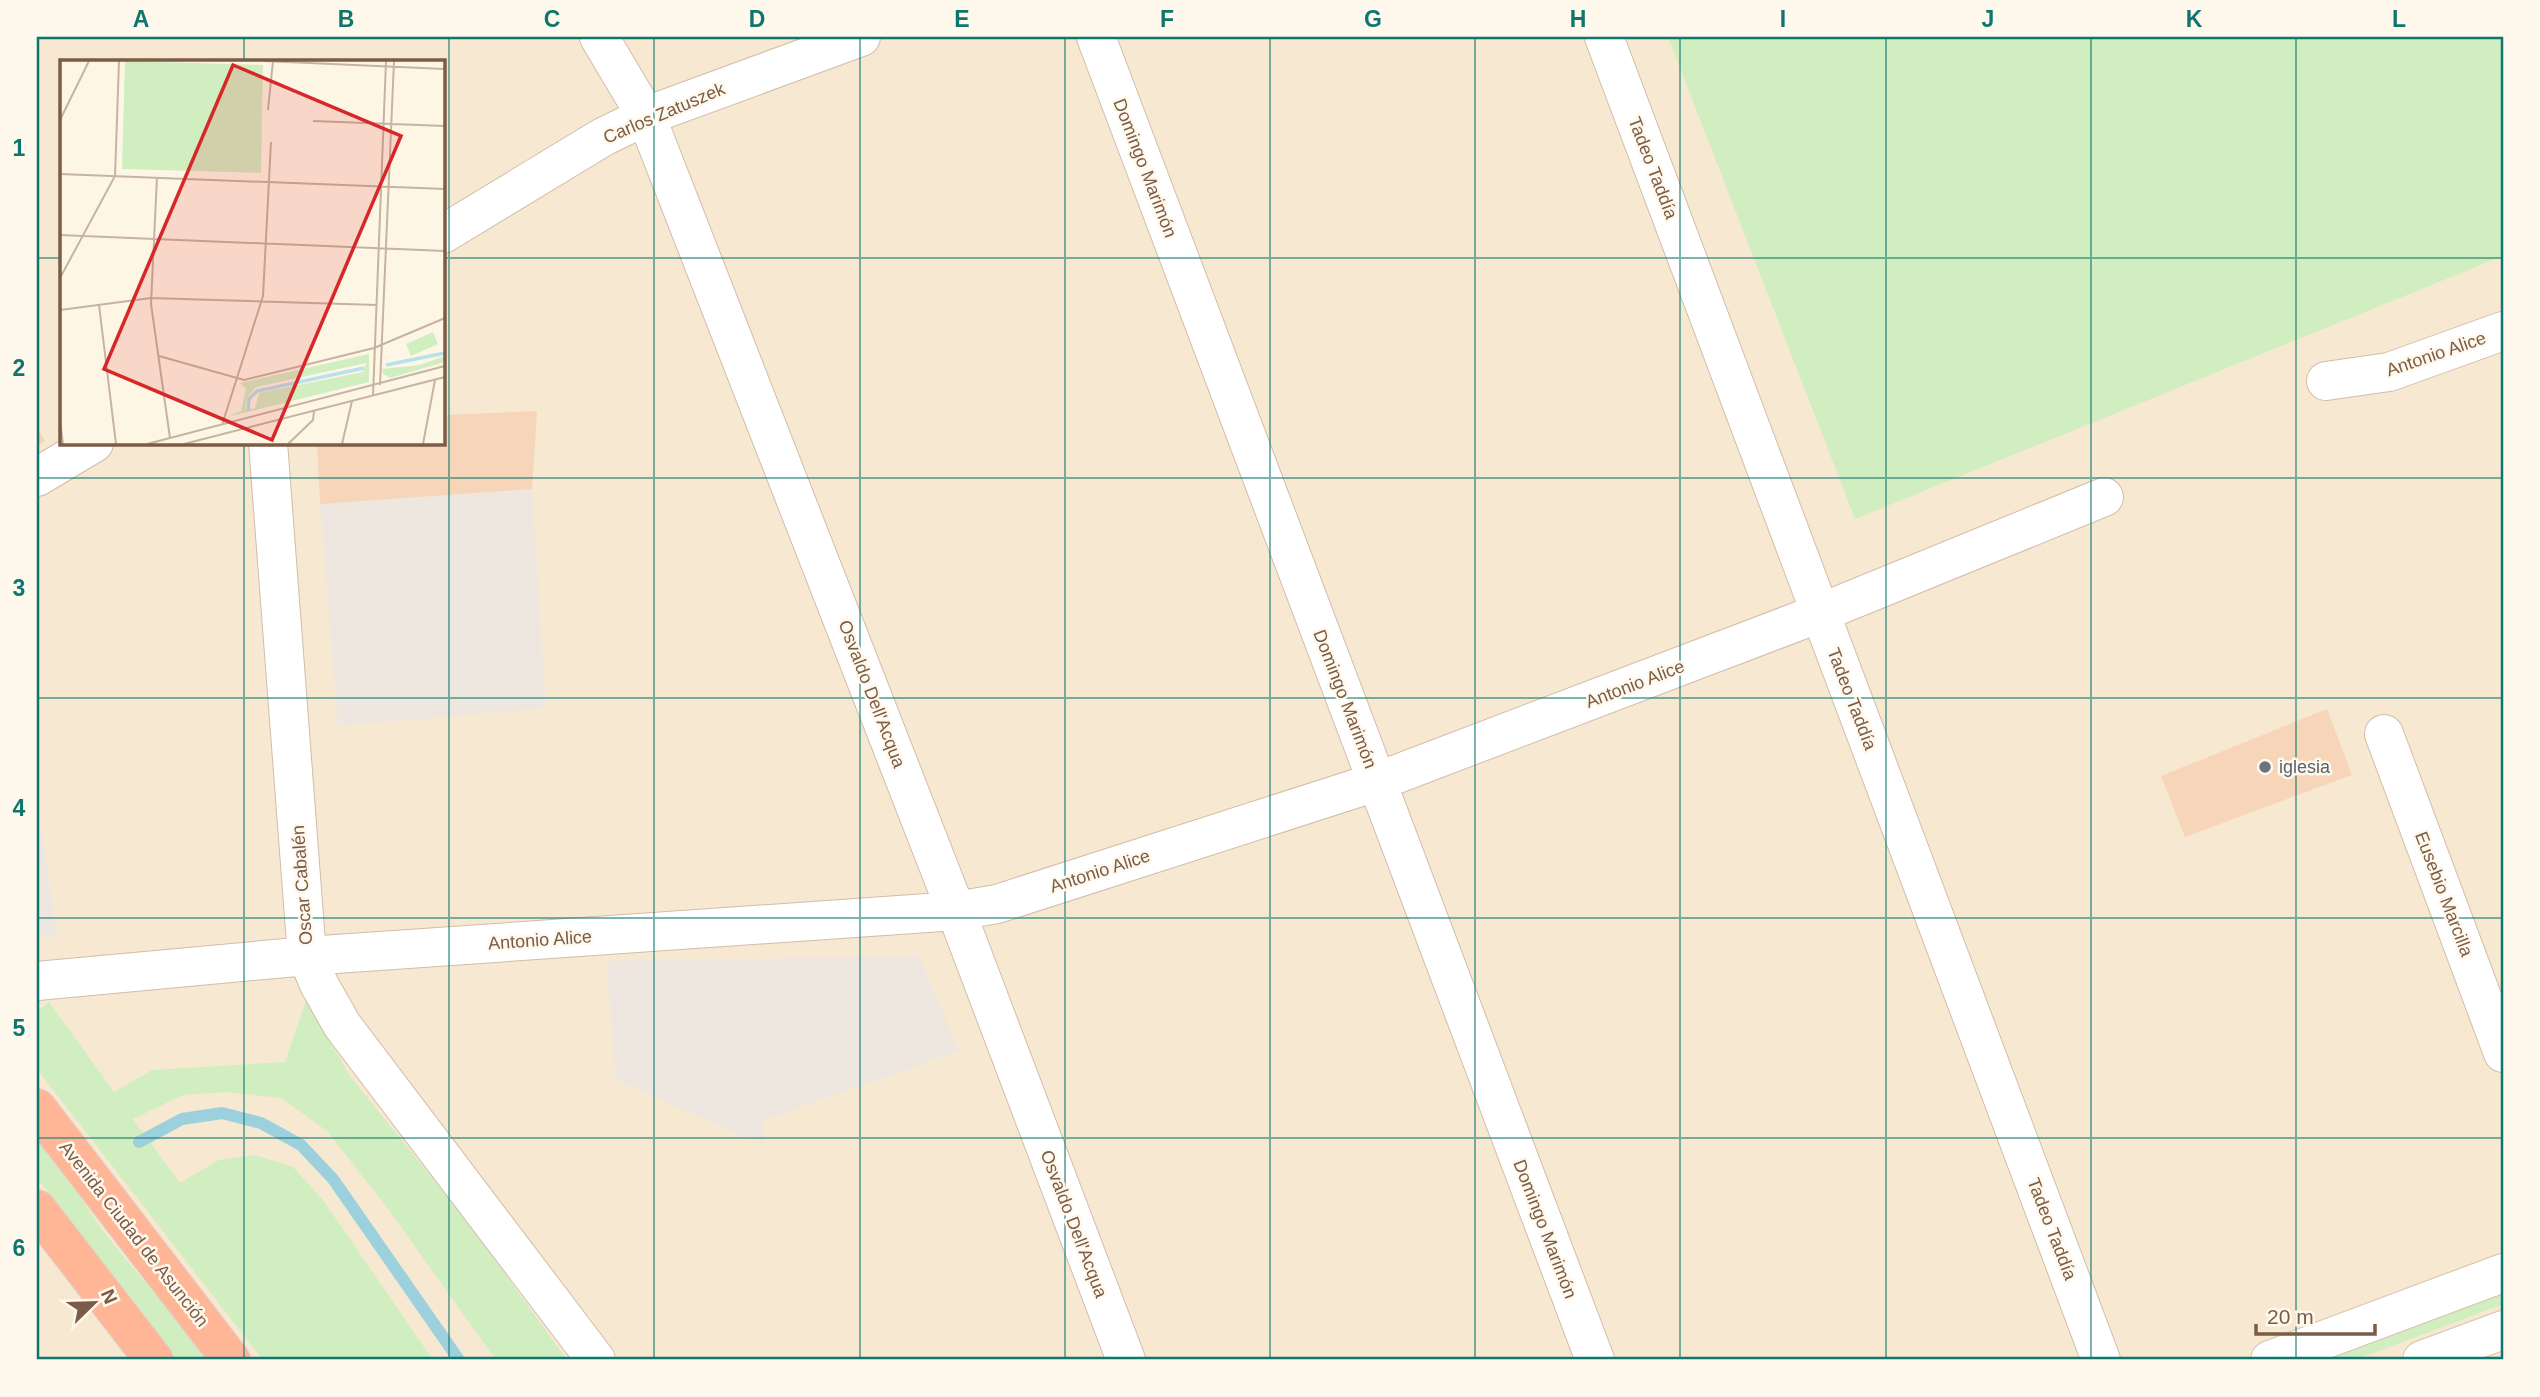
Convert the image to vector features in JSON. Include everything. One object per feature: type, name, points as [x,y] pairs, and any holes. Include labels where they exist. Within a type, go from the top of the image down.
[{"type":"highway","name":"Avenida Ciudad de Asunción","points":[[37,1108],[231,1360]]},
{"type":"highway","points":[[37,1209],[154,1360]]},
{"type":"street","name":"Osvaldo Dell'Acqua","points":[[599,37],[646,116],[956,911],[1126,1360]]},
{"type":"street","name":"Carlos Zatuszek","points":[[444,233],[603,136],[646,116],[861,37]]},
{"type":"street","name":"Domingo Marimón","points":[[1096,37],[1595,1360]]},
{"type":"street","name":"Tadeo Taddía","points":[[1604,37],[2101,1360]]},
{"type":"street","name":"Antonio Alice","points":[[2326,381],[2389,372],[2503,331]]},
{"type":"street","points":[[37,477],[92,444]]},
{"type":"street","name":"Oscar Cabalén","points":[[268,444],[307,956],[341,1025],[596,1360]]},
{"type":"street","name":"Antonio Alice","points":[[37,981],[307,956],[956,911],[997,904],[1376,782],[1820,613],[2104,497]]},
{"type":"street","name":"Eusebio Marcilla","points":[[2384,734],[2503,1053]]},
{"type":"street","points":[[2270,1360],[2503,1273]]},
{"type":"street","points":[[2423,1360],[2503,1330]]},
{"type":"shaded area","points":[[37,37],[2503,37],[2503,1360],[37,1360]]},
{"type":"shaded area","points":[[532,489],[546,708],[338,726],[320,504]]},
{"type":"shaded area","points":[[37,796],[57,937],[37,936]]},
{"type":"shaded area","points":[[919,956],[959,1051],[764,1120],[764,1145],[616,1080],[606,961]]},
{"type":"green space","points":[[1668,37],[2503,37],[2503,256],[1855,519]]},
{"type":"green space","points":[[306,1000],[350,1076],[467,1221],[567,1360],[496,1360],[389,1210],[327,1131],[281,1098],[226,1092],[183,1095],[133,1119],[180,1183],[219,1160],[255,1155],[293,1167],[323,1200],[433,1360],[263,1360],[37,1069],[37,1012],[49,1002],[114,1092],[152,1070],[285,1062]]},
{"type":"green space","points":[[37,1136],[104,1232],[211,1360],[175,1360],[37,1178]]},
{"type":"green space","points":[[2503,1287],[2503,1304],[2355,1360],[2310,1360]]},
{"type":"building","points":[[537,411],[532,489],[320,504],[317,444],[444,444],[444,415]]},
{"type":"building","points":[[37,427],[45,441],[37,446]]},
{"type":"building","name":"iglesia","points":[[2327,709],[2352,775],[2185,837],[2161,776]]},
{"type":"waterway","points":[[139,1142],[182,1119],[222,1113],[261,1123],[301,1145],[333,1179],[459,1360]]},
{"type":"place","name":"iglesia","points":[[2265,767]]}]
